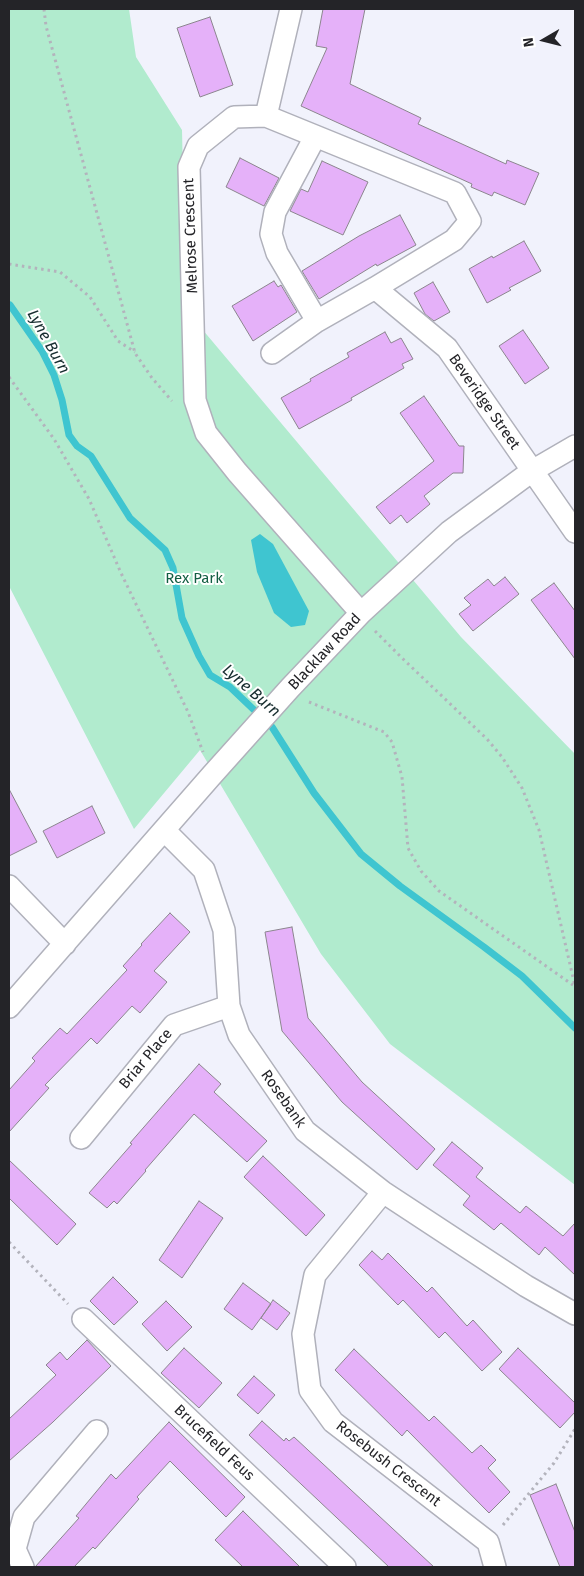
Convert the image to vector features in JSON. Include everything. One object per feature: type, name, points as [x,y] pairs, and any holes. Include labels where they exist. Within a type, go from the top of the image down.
[{"type":"street","points":[[266,116],[291,9]]},
{"type":"street","name":"Melrose Crescent","points":[[272,353],[317,321],[454,240],[470,222],[455,193],[266,116],[234,117],[198,146],[189,167],[195,400],[206,433],[360,613]]},
{"type":"street","points":[[315,137],[275,212],[271,234],[277,253],[317,321]]},
{"type":"street","name":"Beveridge Street","points":[[375,288],[447,348],[575,532]]},
{"type":"street","name":"Blacklaw Road","points":[[9,1008],[218,768],[360,613],[449,532],[532,471],[575,446]]},
{"type":"street","name":"Rosebank","points":[[164,830],[204,870],[224,930],[229,1006],[239,1035],[305,1131],[383,1192],[526,1286],[575,1314]]},
{"type":"street","points":[[9,886],[65,944]]},
{"type":"street","name":"Briar Place","points":[[82,1138],[174,1025],[229,1006]]},
{"type":"street","name":"Rosebush Crescent","points":[[383,1192],[315,1275],[303,1334],[310,1390],[334,1422],[488,1542]]},
{"type":"street","name":"Brucefield Feus","points":[[83,1319],[345,1567]]},
{"type":"street","points":[[15,1555],[24,1517],[97,1431]]},
{"type":"street","points":[[488,1542],[495,1567]]},
{"type":"path","points":[[44,9],[49,36],[135,353],[152,378],[178,406],[198,409]]},
{"type":"path","points":[[9,264],[60,272],[90,297],[118,341],[135,353]]},
{"type":"path","points":[[9,377],[54,439],[89,499],[121,573],[188,712],[218,768]]},
{"type":"path","points":[[360,613],[402,658],[488,739],[502,756],[522,788],[538,830],[575,986]]},
{"type":"path","points":[[288,691],[309,702],[384,732],[392,742],[402,777],[408,848],[421,871],[439,891],[575,986]]},
{"type":"path","points":[[9,1242],[83,1319]]},
{"type":"path","points":[[488,1542],[554,1462],[575,1429]]},
{"type":"green space","name":"Rex Park","points":[[9,9],[129,9],[136,57],[182,130],[186,310],[461,637],[575,754],[575,1185],[390,1044],[321,954],[200,750],[134,829],[9,586]]},
{"type":"water","points":[[260,534],[273,544],[309,611],[305,625],[291,627],[274,613],[257,572],[251,540]]},
{"type":"building","points":[[323,9],[365,9],[350,84],[421,118],[418,124],[506,164],[507,160],[539,173],[525,205],[494,192],[492,196],[471,187],[472,184],[301,106],[327,48],[316,46]]},
{"type":"building","points":[[210,17],[233,85],[200,97],[177,28]]},
{"type":"building","points":[[240,158],[279,178],[264,206],[226,187]]},
{"type":"building","points":[[322,161],[368,182],[343,235],[290,211],[301,189],[308,192]]},
{"type":"building","points":[[400,215],[416,245],[377,266],[376,264],[319,299],[302,271],[359,236]]},
{"type":"building","points":[[524,241],[541,271],[509,288],[511,290],[487,303],[469,269]]},
{"type":"building","points":[[274,281],[278,287],[281,285],[297,312],[253,341],[232,306]]},
{"type":"building","points":[[433,282],[450,312],[434,321],[425,314],[414,293]]},
{"type":"building","points":[[523,330],[549,368],[525,384],[499,346]]},
{"type":"building","points":[[385,332],[391,343],[401,338],[413,359],[402,364],[404,368],[351,398],[352,400],[299,429],[281,398],[349,357],[347,353]]},
{"type":"building","points":[[424,396],[459,446],[464,446],[463,473],[453,473],[424,496],[430,504],[407,523],[401,515],[390,524],[376,507],[434,461],[400,413]]},
{"type":"building","points":[[505,577],[519,594],[473,631],[459,614],[471,605],[464,598],[488,579],[494,586]]},
{"type":"building","points":[[554,583],[575,611],[575,659],[531,600]]},
{"type":"building","points":[[9,789],[37,842],[9,856]]},
{"type":"building","points":[[92,806],[105,833],[57,858],[43,831]]},
{"type":"building","points":[[170,913],[190,932],[154,971],[167,982],[140,1013],[132,1006],[97,1044],[91,1038],[45,1085],[49,1088],[9,1132],[9,1090],[35,1061],[32,1058],[60,1028],[67,1034],[127,970],[123,966]]},
{"type":"building","points":[[292,927],[308,1018],[362,1082],[435,1149],[417,1170],[342,1102],[282,1031],[265,932]]},
{"type":"building","points":[[199,1064],[221,1084],[214,1092],[267,1141],[247,1162],[194,1114],[117,1204],[114,1201],[107,1208],[89,1193]]},
{"type":"building","points":[[452,1142],[483,1168],[476,1177],[520,1213],[526,1206],[563,1236],[575,1223],[575,1275],[545,1247],[539,1255],[501,1223],[494,1230],[463,1205],[470,1196],[433,1165]]},
{"type":"building","points":[[263,1156],[325,1215],[306,1236],[244,1177]]},
{"type":"building","points":[[9,1160],[76,1224],[57,1245],[9,1198]]},
{"type":"building","points":[[199,1201],[223,1218],[182,1278],[159,1260]]},
{"type":"building","points":[[372,1251],[382,1260],[388,1253],[427,1292],[432,1287],[467,1326],[473,1320],[502,1352],[482,1371],[445,1332],[439,1338],[403,1300],[398,1305],[359,1265]]},
{"type":"building","points":[[113,1277],[138,1302],[114,1325],[90,1301]]},
{"type":"building","points":[[243,1283],[271,1304],[252,1330],[224,1309]]},
{"type":"building","points":[[273,1300],[290,1313],[277,1330],[261,1318]]},
{"type":"building","points":[[166,1301],[192,1327],[167,1351],[142,1324]]},
{"type":"building","points":[[87,1340],[111,1366],[9,1461],[9,1419],[56,1375],[46,1365],[60,1352],[67,1360]]},
{"type":"building","points":[[184,1348],[222,1383],[199,1408],[161,1373]]},
{"type":"building","points":[[518,1348],[575,1403],[575,1412],[560,1428],[499,1369]]},
{"type":"building","points":[[354,1349],[429,1421],[434,1416],[472,1453],[481,1445],[496,1460],[488,1468],[510,1492],[489,1513],[407,1430],[402,1436],[335,1370]]},
{"type":"building","points":[[254,1376],[275,1395],[258,1414],[237,1395]]},
{"type":"building","points":[[262,1421],[284,1441],[286,1438],[289,1441],[294,1437],[434,1567],[389,1567],[249,1435]]},
{"type":"building","points":[[169,1422],[245,1497],[226,1517],[170,1461],[137,1497],[139,1499],[95,1549],[93,1547],[74,1567],[35,1567],[79,1518],[76,1516],[111,1474],[116,1479]]},
{"type":"building","points":[[556,1484],[575,1532],[575,1567],[560,1567],[530,1495]]},
{"type":"building","points":[[243,1511],[300,1567],[243,1567],[215,1540]]},
{"type":"waterway","name":"Lyne Burn","points":[[10,305],[42,351],[54,375],[62,400],[69,435],[77,446],[91,456],[130,518],[165,550],[173,568],[182,618],[210,675],[230,687],[272,727],[314,793],[361,854],[400,886],[522,976],[575,1028]]}]
